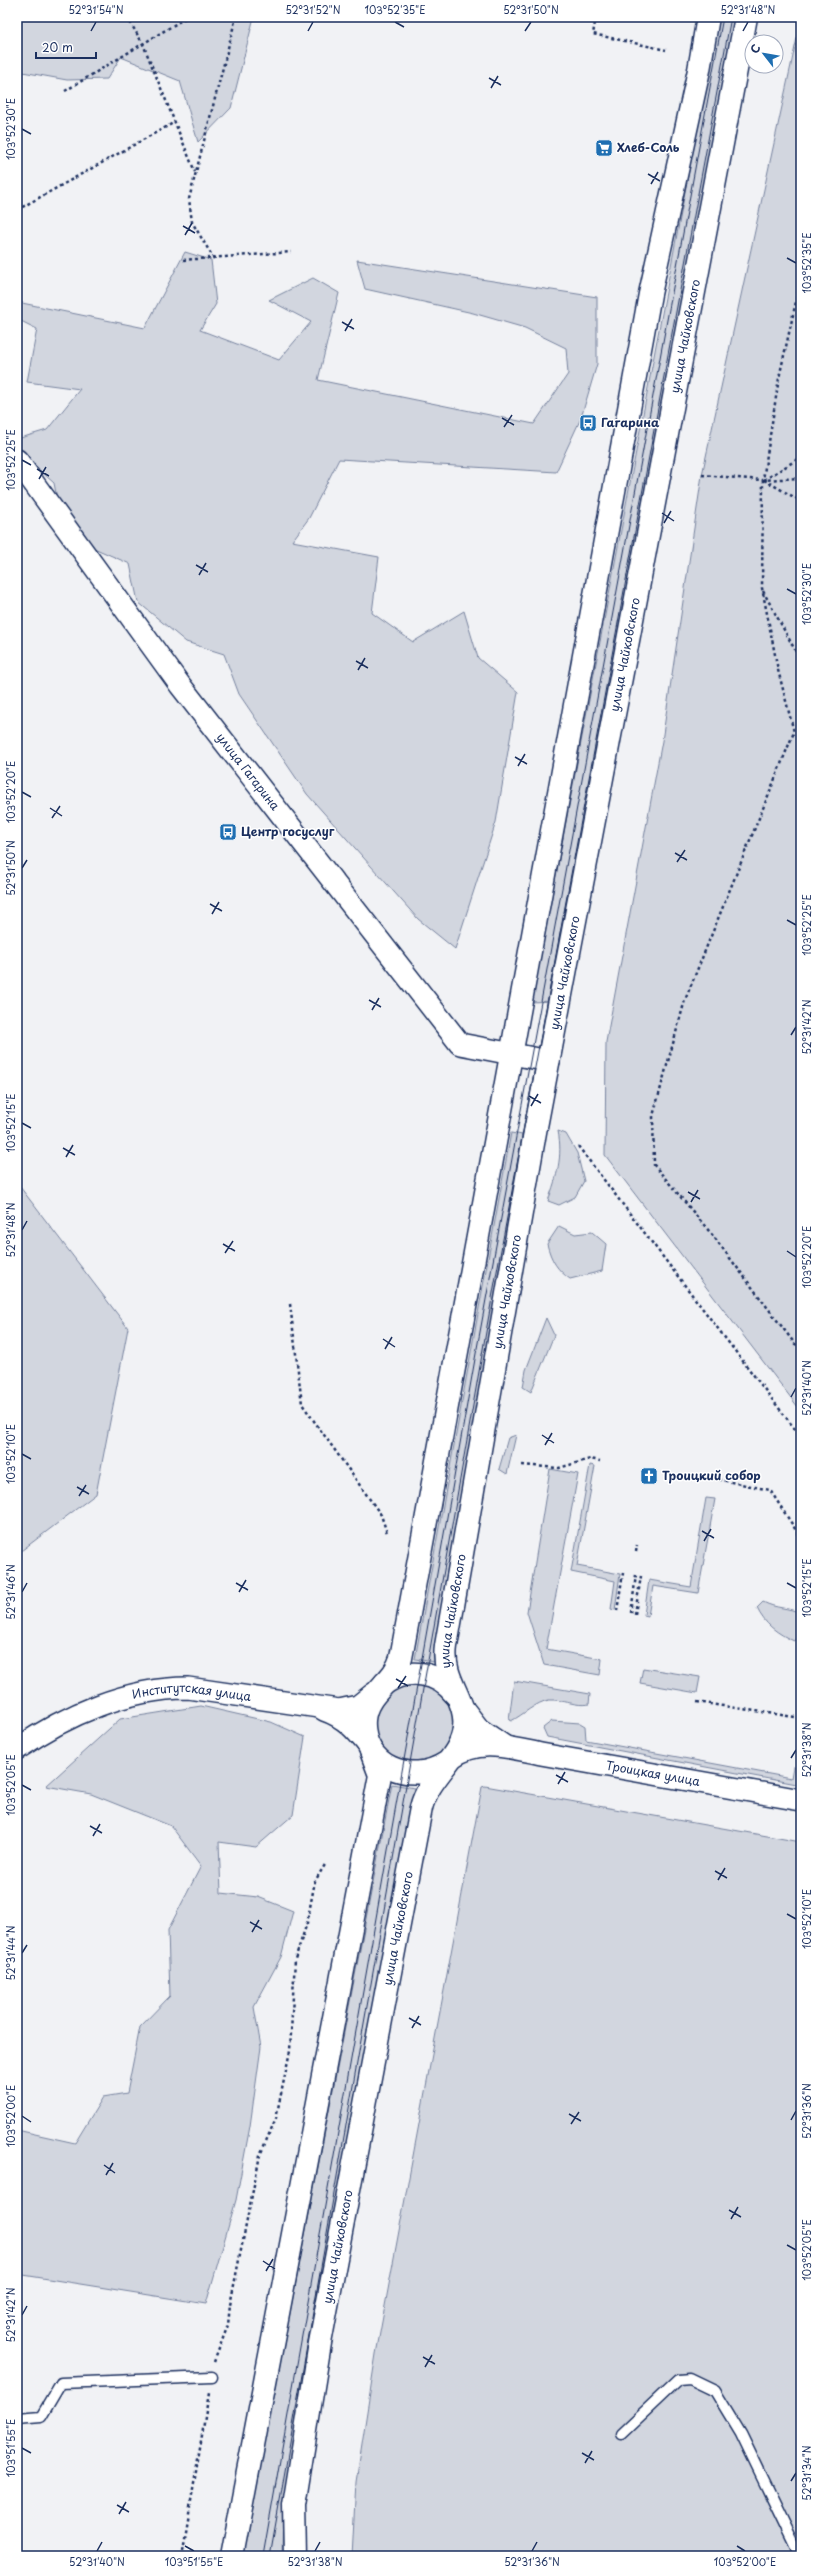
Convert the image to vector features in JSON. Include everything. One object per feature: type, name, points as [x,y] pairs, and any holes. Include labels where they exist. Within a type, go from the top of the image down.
[{"type":"main road","points":[[511,1055],[650,294],[699,70],[708,17]]},
{"type":"main road","name":"улица Чайковского","points":[[295,2556],[294,2504],[320,2343],[421,1808],[426,1792],[459,1747],[463,1734],[464,1720],[460,1704],[446,1668],[446,1646],[549,1060],[746,17]]},
{"type":"main road","name":"Институтская улица","points":[[232,2556],[380,1776],[376,1754],[365,1733],[364,1720],[367,1706],[379,1689],[395,1671],[401,1658],[511,1055]]},
{"type":"main road","points":[[379,1689],[403,1675],[416,1673],[429,1675],[447,1685],[460,1704]]},
{"type":"main road","points":[[376,1754],[400,1772],[414,1774],[427,1772],[448,1760]]},
{"type":"street","name":"улица Гагарина","points":[[17,460],[180,684],[460,1044],[511,1055],[549,1060]]},
{"type":"street","name":"Институтская улица","points":[[17,1749],[45,1730],[103,1703],[173,1688],[188,1688],[322,1709],[354,1707],[379,1689]]},
{"type":"street","points":[[460,1704],[479,1729],[504,1746]]},
{"type":"street","points":[[322,1709],[338,1714],[352,1724],[376,1754]]},
{"type":"street","points":[[448,1760],[462,1750],[477,1746],[504,1746]]},
{"type":"street","name":"Троицкая улица","points":[[504,1746],[541,1754],[801,1800]]},
{"type":"lane","points":[[17,2419],[41,2417],[61,2383],[212,2377]]},
{"type":"lane","points":[[621,2434],[678,2380],[690,2379],[715,2391],[741,2434],[800,2556]]},
{"type":"path","points":[[127,17],[143,44],[196,172]]},
{"type":"path","points":[[65,91],[187,17]]},
{"type":"path","points":[[214,259],[192,222],[188,199],[236,17]]},
{"type":"path","points":[[596,17],[593,34],[666,50]]},
{"type":"path","points":[[17,210],[176,122]]},
{"type":"path","points":[[183,260],[214,259],[291,252]]},
{"type":"path","points":[[801,279],[779,378],[763,480],[762,588],[778,670],[794,732],[685,1000],[652,1116],[654,1165],[714,1237],[795,1344],[801,1347]]},
{"type":"path","points":[[763,480],[801,457]]},
{"type":"path","points":[[702,475],[763,480],[801,478]]},
{"type":"path","points":[[763,480],[801,501]]},
{"type":"path","points":[[762,588],[801,661]]},
{"type":"path","points":[[578,1146],[801,1437]]},
{"type":"path","points":[[290,1304],[302,1404],[381,1515],[386,1533]]},
{"type":"path","points":[[522,1465],[559,1468],[590,1459],[600,1461]]},
{"type":"path","points":[[707,1477],[770,1490],[801,1538]]},
{"type":"path","points":[[636,1552],[637,1546]]},
{"type":"path","points":[[617,1611],[623,1573]]},
{"type":"path","points":[[630,1613],[636,1575]]},
{"type":"path","points":[[635,1614],[641,1576]]},
{"type":"path","points":[[697,1702],[801,1718]]},
{"type":"path","points":[[182,2556],[213,2365],[228,2325],[230,2305],[260,2155],[276,2118],[290,2051],[295,1960],[307,1923],[315,1881],[326,1863]]},
{"type":"shaded area","points":[[17,17],[254,17],[231,108],[198,142],[180,81],[121,57],[107,79],[67,80],[17,71]]},
{"type":"shaded area","points":[[718,17],[737,17],[552,1001],[532,1002]]},
{"type":"shaded area","points":[[801,19],[801,1411],[605,1155],[606,1042],[662,741],[702,475]]},
{"type":"shaded area","points":[[185,252],[211,260],[216,304],[200,330],[279,360],[311,322],[269,300],[313,278],[339,293],[318,380],[534,424],[568,374],[566,348],[525,328],[473,313],[365,289],[357,260],[597,297],[597,364],[581,418],[556,472],[339,459],[309,518],[292,541],[379,557],[372,613],[413,642],[464,611],[478,658],[518,692],[496,822],[455,949],[418,919],[307,794],[239,694],[224,654],[186,642],[138,602],[130,564],[94,548],[59,509],[54,483],[17,450],[17,439],[47,430],[80,389],[27,382],[37,329],[17,319],[17,302],[145,328]]},
{"type":"shaded area","points":[[558,1131],[566,1134],[577,1153],[584,1181],[575,1197],[559,1205],[548,1201],[558,1166],[560,1149]]},
{"type":"shaded area","points":[[511,1133],[528,1136],[434,1662],[415,1659]]},
{"type":"shaded area","points":[[17,1183],[128,1328],[96,1494],[17,1554]]},
{"type":"shaded area","points":[[559,1226],[575,1234],[592,1232],[606,1244],[602,1271],[570,1279],[561,1272],[550,1255],[547,1244]]},
{"type":"shaded area","points":[[546,1318],[554,1335],[531,1392],[523,1387],[526,1370]]},
{"type":"shaded area","points":[[516,1435],[507,1474],[499,1469],[508,1438]]},
{"type":"shaded area","points":[[590,1465],[595,1466],[577,1566],[620,1574],[615,1610],[611,1609],[615,1581],[571,1572]]},
{"type":"shaded area","points":[[550,1469],[578,1474],[546,1649],[602,1659],[600,1675],[544,1665],[527,1612]]},
{"type":"shaded area","points":[[706,1498],[715,1499],[698,1593],[653,1586],[648,1616],[644,1615],[649,1580],[691,1587]]},
{"type":"shaded area","points":[[763,1602],[801,1613],[801,1630],[794,1641],[777,1632],[763,1619],[757,1608]]},
{"type":"shaded area","points":[[643,1668],[700,1677],[697,1693],[640,1683]]},
{"type":"shaded area","points":[[429,1681],[458,1713],[447,1755],[405,1768],[374,1740],[370,1734],[371,1726],[387,1687]]},
{"type":"shaded area","points":[[514,1681],[590,1694],[589,1704],[584,1705],[554,1700],[544,1701],[511,1721],[509,1720]]},
{"type":"shaded area","points":[[201,1706],[271,1722],[305,1737],[293,1815],[256,1847],[219,1842],[221,1893],[258,1897],[293,1911],[281,1957],[254,2007],[261,2047],[250,2126],[236,2200],[206,2304],[17,2274],[17,2130],[75,2143],[103,2097],[127,2093],[140,2027],[170,1996],[168,1930],[201,1866],[171,1826],[91,1794],[46,1786],[120,1719]]},
{"type":"shaded area","points":[[552,1721],[580,1723],[585,1726],[586,1740],[791,1778],[793,1767],[801,1768],[801,1785],[547,1737],[543,1728]]},
{"type":"shaded area","points":[[392,1784],[415,1788],[283,2506],[282,2556],[243,2556]]},
{"type":"shaded area","points":[[485,1786],[801,1842],[801,2556],[352,2556],[356,2482],[376,2354],[482,1787]]},
{"type":"tram line","points":[[263,2556],[475,1359],[723,17]]},
{"type":"tram line","points":[[270,2556],[492,1298],[731,17]]},
{"type":"place","name":"Хлеб-Соль","points":[[604,148]]},
{"type":"place","name":"Гагарина","points":[[588,423]]},
{"type":"place","name":"Центр госуслуг","points":[[228,832]]},
{"type":"place","name":"Троицкий собор","points":[[649,1476]]}]
